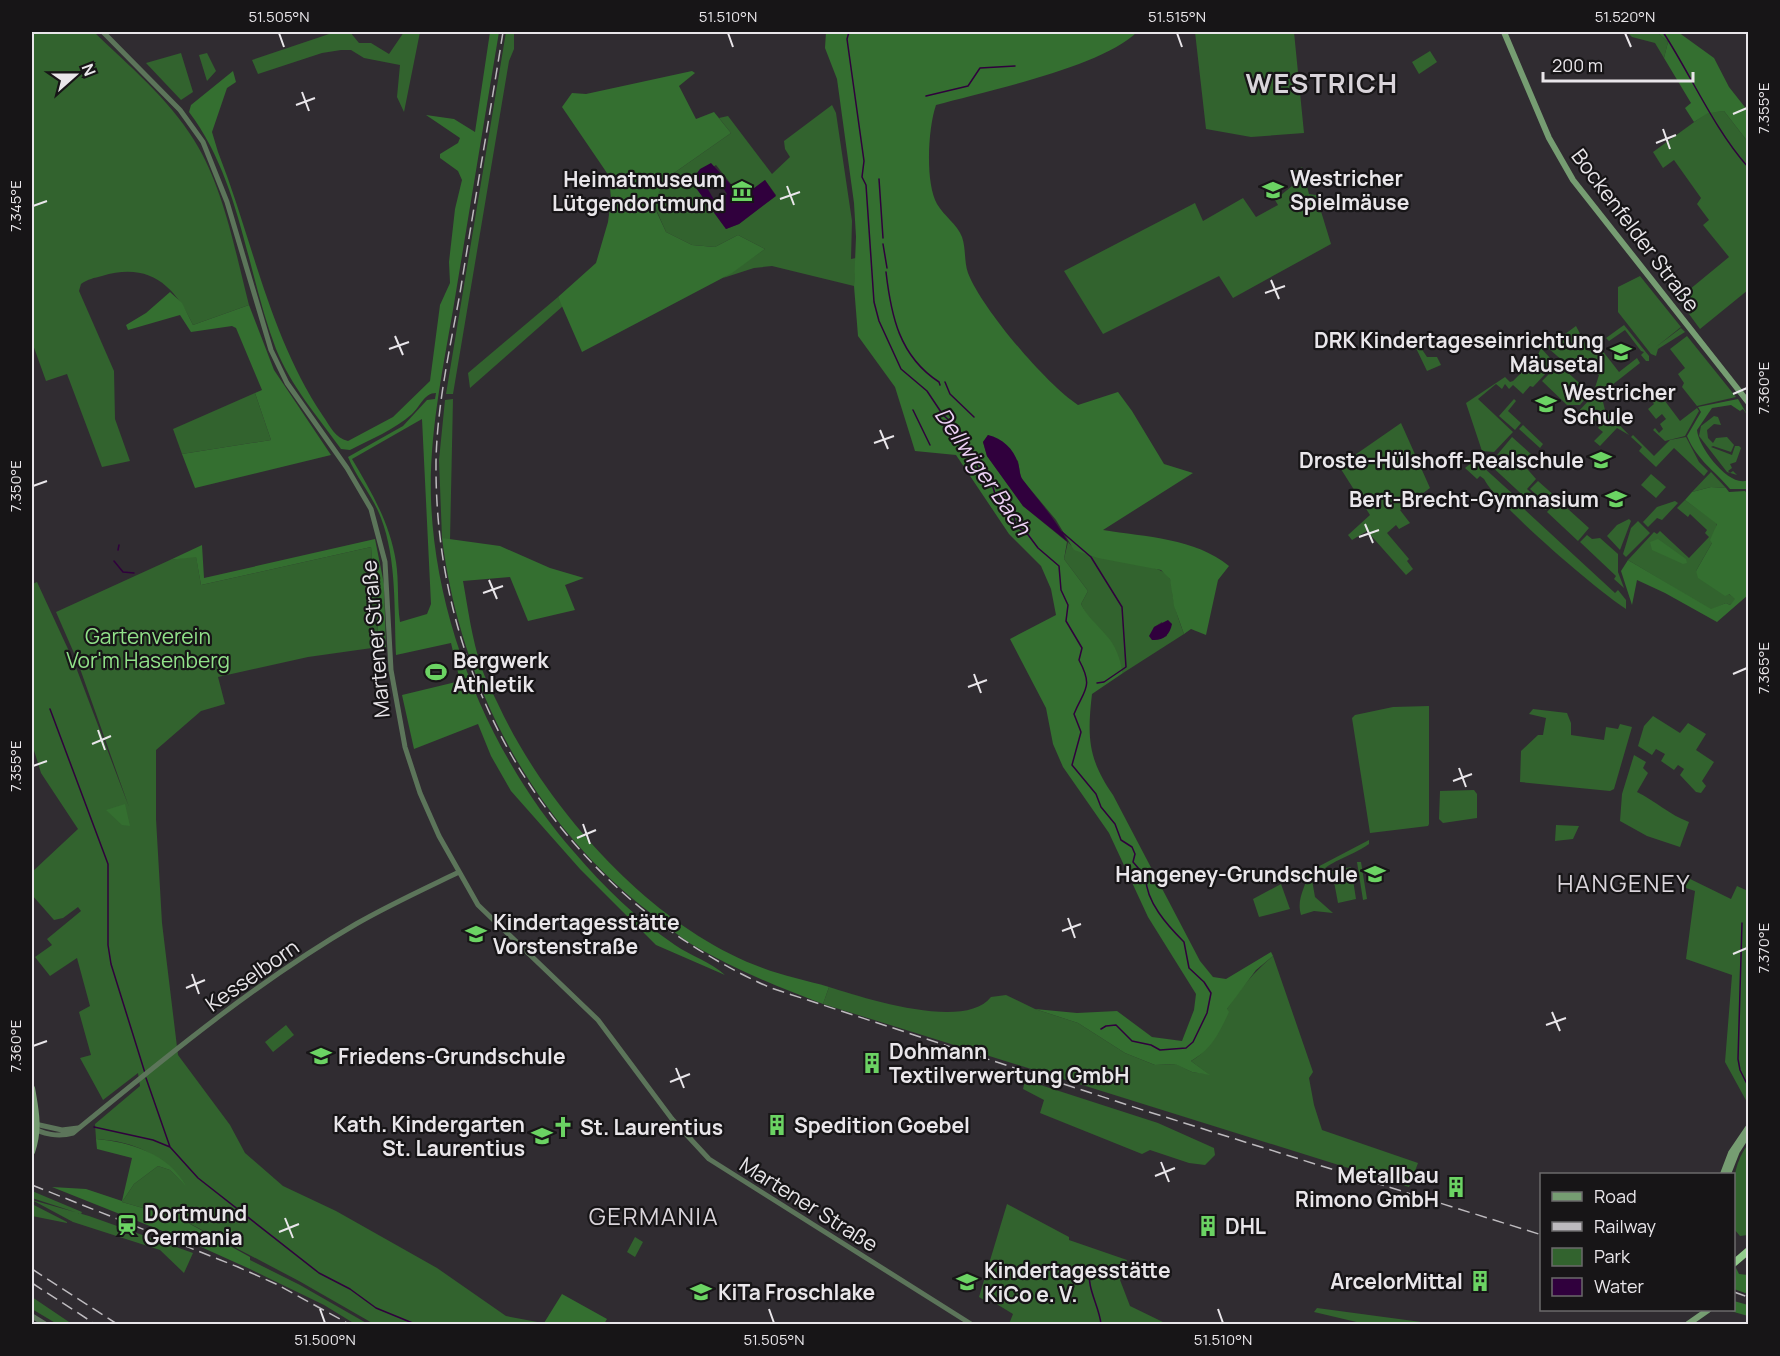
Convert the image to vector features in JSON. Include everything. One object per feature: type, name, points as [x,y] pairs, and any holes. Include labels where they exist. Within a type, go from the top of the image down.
[{"type":"highway","points":[[1735,1262],[1749,1251]]},
{"type":"main road","name":"Bockenfelder Straße","points":[[1504,32],[1549,138],[1573,180],[1749,402]]},
{"type":"main road","points":[[32,1092],[33,1124],[37,1131],[32,1152]]},
{"type":"main road","points":[[1723,1173],[1731,1153],[1749,1128]]},
{"type":"main road","points":[[1728,1173],[1737,1151],[1749,1134]]},
{"type":"main road","points":[[1688,1324],[1707,1311]]},
{"type":"street","name":"Martener Straße","points":[[103,32],[180,110],[203,142],[227,202],[270,350],[287,383],[347,468],[371,509],[385,562],[390,664],[401,734],[420,793],[459,872],[482,910],[598,1020],[672,1119],[709,1159],[972,1324]]},
{"type":"street","name":"Kesselborn","points":[[37,1131],[64,1135],[73,1133],[150,1069],[230,1009],[355,925],[459,872]]},
{"type":"street","points":[[33,1124],[62,1130],[80,1128]]},
{"type":"street","points":[[32,1317],[45,1324]]},
{"type":"green space","points":[[32,32],[94,32],[173,110],[194,140],[213,178],[228,220],[249,305],[193,325],[186,311],[168,288],[158,280],[146,275],[118,272],[81,284],[79,291],[114,371],[115,419],[130,461],[102,467],[67,374],[46,381],[32,342]]},
{"type":"green space","points":[[335,32],[350,32],[359,43],[371,43],[389,54],[404,32],[420,32],[404,112],[397,97],[400,65],[364,58],[351,50],[322,53],[258,74],[252,60]]},
{"type":"green space","points":[[490,32],[499,32],[441,377],[432,450],[431,499],[435,546],[456,641],[473,688],[494,732],[544,815],[597,878],[634,913],[675,945],[714,966],[725,975],[656,945],[580,869],[511,791],[491,756],[478,724],[414,749],[402,695],[460,681],[451,643],[396,655],[394,585],[386,534],[378,510],[348,457],[403,426],[427,400],[435,399],[436,393],[428,395],[412,414],[390,430],[350,450],[341,449],[314,413],[282,363],[266,319],[231,196],[206,139],[189,112],[191,105],[233,71],[236,82],[227,88],[212,132],[218,152],[263,287],[289,353],[304,385],[331,428],[348,441],[393,417],[430,381],[440,305],[450,283],[449,262],[455,209],[462,180],[458,171],[440,158],[440,154],[458,143],[460,138],[426,115],[454,119],[475,132]],"holes":[[[422,419],[431,604],[427,614],[400,622],[397,569],[389,534],[373,495],[352,459]]]},
{"type":"green space","points":[[506,32],[514,32],[514,49],[509,61],[453,394],[446,394]]},
{"type":"green space","points":[[826,32],[1137,32],[1120,45],[1071,67],[936,105],[930,141],[929,170],[933,195],[937,204],[962,237],[968,273],[975,288],[1016,345],[1049,381],[1078,405],[1118,392],[1164,464],[1193,473],[1103,530],[1186,544],[1216,557],[1229,566],[1218,580],[1206,635],[1191,629],[1184,634],[1174,606],[1170,579],[1161,570],[1098,558],[1074,550],[1056,520],[1021,478],[1018,461],[988,435],[983,442],[987,456],[1023,506],[1067,542],[1064,559],[1088,591],[1081,604],[1089,617],[1109,638],[1117,652],[1123,673],[1092,694],[1090,735],[1094,759],[1200,961],[1213,977],[1226,979],[1271,952],[1273,956],[1256,970],[1227,1009],[1229,1012],[1210,1046],[1191,1061],[1210,1075],[1192,1072],[1175,1064],[1155,1065],[1125,1053],[1078,1023],[1035,1009],[1077,1013],[1117,1011],[1152,1037],[1182,1041],[1194,1010],[1196,994],[1148,917],[1109,833],[1063,767],[1053,744],[1046,708],[1010,639],[1056,615],[1051,589],[1041,566],[1009,534],[956,455],[915,451],[895,387],[858,336],[854,286],[856,237],[854,203],[837,79],[825,48]]},
{"type":"green space","points":[[1195,32],[1294,32],[1304,133],[1251,137],[1206,129]]},
{"type":"green space","points":[[1627,32],[1657,32],[1668,42],[1664,58],[1655,43],[1632,37]]},
{"type":"green space","points":[[1657,32],[1678,32],[1714,58],[1729,87],[1748,111],[1748,142],[1724,111],[1708,113],[1694,122],[1685,108],[1691,103],[1664,58],[1668,42]]},
{"type":"green space","points":[[1430,51],[1437,62],[1419,74],[1412,62]]},
{"type":"green space","points":[[181,53],[193,92],[181,100],[146,63]]},
{"type":"green space","points":[[207,53],[216,71],[207,81],[199,55]]},
{"type":"green space","points":[[692,71],[695,73],[679,86],[696,119],[714,112],[731,133],[664,180],[654,206],[666,232],[692,245],[715,247],[738,235],[765,249],[732,273],[582,352],[558,297],[596,263],[608,222],[611,199],[609,176],[562,107],[572,93],[586,94]]},
{"type":"green space","points":[[832,105],[836,113],[852,221],[851,259],[856,258],[854,286],[772,266],[754,268],[723,278],[765,249],[738,235],[715,247],[692,245],[666,232],[654,205],[664,180],[731,133],[719,118],[728,116],[772,174],[790,157],[785,149],[784,141]],"holes":[[[716,165],[742,198],[765,180],[776,195],[739,224],[726,229],[691,181]]]},
{"type":"green space","points":[[1724,111],[1748,142],[1748,290],[1700,329],[1678,299],[1729,257],[1703,225],[1709,220],[1697,204],[1701,198],[1674,160],[1663,168],[1653,152],[1708,112]]},
{"type":"green space","points":[[1302,167],[1309,194],[1316,195],[1331,244],[1233,298],[1219,276],[1103,334],[1064,271],[1195,203],[1203,221],[1243,198],[1256,217],[1278,205],[1275,200],[1298,181],[1295,171]]},
{"type":"green space","points":[[1640,276],[1681,327],[1656,347],[1681,328],[1685,332],[1658,349],[1656,356],[1651,354],[1618,312],[1618,287]]},
{"type":"green space","points":[[170,292],[182,303],[193,325],[249,305],[274,370],[331,455],[195,488],[182,454],[271,440],[255,393],[262,390],[236,328],[232,326],[191,332],[180,315],[128,330],[126,325],[146,313]]},
{"type":"green space","points":[[558,297],[563,306],[470,388],[468,373]]},
{"type":"green space","points":[[1624,325],[1649,356],[1649,361],[1641,355],[1644,352],[1625,330],[1609,341],[1606,338]]},
{"type":"green space","points":[[1576,326],[1589,351],[1598,345],[1619,372],[1637,358],[1640,363],[1607,389],[1609,392],[1606,394],[1594,391],[1599,375],[1581,358],[1565,363],[1547,347]]},
{"type":"green space","points":[[1687,336],[1736,397],[1697,406],[1682,387],[1684,383],[1678,374],[1685,368],[1670,349]]},
{"type":"green space","points":[[1419,345],[1427,357],[1437,357],[1441,365],[1427,371],[1415,346]]},
{"type":"green space","points":[[1541,348],[1551,359],[1549,370],[1533,387],[1530,386],[1523,394],[1513,385],[1509,389],[1505,384],[1502,389],[1496,384],[1478,399],[1513,432],[1494,452],[1482,451],[1466,403],[1505,377],[1510,382],[1513,381],[1537,357]]},
{"type":"green space","points":[[1563,368],[1590,393],[1580,405],[1567,405],[1542,381],[1551,372]]},
{"type":"green space","points":[[255,393],[271,440],[182,454],[173,429]]},
{"type":"green space","points":[[1655,394],[1662,397],[1680,421],[1697,408],[1699,411],[1685,436],[1665,441],[1653,430],[1655,428],[1659,433],[1663,429],[1660,424],[1666,419],[1662,414],[1656,419],[1648,409],[1654,404],[1650,399],[1653,396],[1656,400],[1659,399]]},
{"type":"green space","points":[[1598,397],[1603,402],[1605,410],[1629,435],[1617,428],[1600,446],[1594,441],[1603,432],[1598,428],[1601,423],[1598,423],[1584,410],[1579,415],[1577,413],[1591,398]]},
{"type":"green space","points":[[453,399],[450,541],[442,538],[439,460],[445,400]]},
{"type":"green space","points":[[1514,399],[1516,401],[1508,411],[1521,423],[1515,430],[1499,416]]},
{"type":"green space","points":[[1738,399],[1748,416],[1743,409],[1740,411],[1731,405],[1712,408],[1697,430],[1703,446],[1716,465],[1733,478],[1741,481],[1748,480],[1748,489],[1730,489],[1701,458],[1687,436],[1701,412],[1698,407]]},
{"type":"green space","points":[[1714,416],[1718,417],[1721,425],[1714,424],[1707,430],[1708,438],[1713,443],[1716,438],[1727,437],[1734,445],[1731,452],[1711,447],[1732,455],[1735,446],[1741,448],[1736,462],[1730,464],[1732,468],[1728,471],[1730,473],[1727,472],[1699,436],[1701,426]]},
{"type":"green space","points":[[1401,423],[1430,488],[1400,510],[1410,523],[1399,529],[1396,525],[1387,533],[1409,559],[1407,561],[1413,569],[1406,575],[1367,531],[1352,540],[1348,535],[1370,515],[1339,466]]},
{"type":"green space","points":[[1523,425],[1543,444],[1540,448],[1519,429]]},
{"type":"green space","points":[[1633,435],[1654,456],[1670,440],[1686,437],[1699,462],[1708,471],[1704,476],[1674,448],[1656,467],[1639,451],[1642,447],[1631,437]]},
{"type":"green space","points":[[1512,437],[1532,455],[1520,459],[1497,455]]},
{"type":"green space","points":[[1497,457],[1523,464],[1536,479],[1527,489],[1548,508],[1546,510],[1533,499],[1530,502],[1488,463]]},
{"type":"green space","points":[[1478,460],[1526,506],[1524,509],[1615,593],[1618,590],[1626,600],[1626,609],[1528,527],[1508,508],[1484,479],[1480,476],[1477,479],[1465,468]]},
{"type":"green space","points":[[1711,472],[1726,488],[1711,487],[1692,492]]},
{"type":"green space","points":[[1651,474],[1666,487],[1656,498],[1641,485]]},
{"type":"green space","points":[[1538,481],[1557,498],[1549,506],[1530,489]]},
{"type":"green space","points":[[1711,487],[1726,488],[1729,492],[1745,491],[1748,495],[1748,595],[1717,622],[1637,580],[1632,605],[1621,571],[1628,560],[1711,609],[1726,603],[1730,605],[1735,599],[1729,594],[1725,596],[1698,578],[1696,571],[1712,543],[1710,540],[1717,524],[1685,500],[1692,492]]},
{"type":"green space","points":[[1558,500],[1589,528],[1578,541],[1547,512]]},
{"type":"green space","points":[[1685,500],[1717,523],[1712,543],[1696,571],[1736,599],[1730,605],[1726,603],[1711,610],[1628,560],[1654,532],[1657,534],[1660,531],[1689,558],[1709,537],[1705,533],[1707,530],[1690,514],[1688,517],[1677,508]]},
{"type":"green space","points":[[1675,501],[1678,503],[1662,520],[1657,518],[1648,527],[1643,522],[1657,507]]},
{"type":"green space","points":[[1629,519],[1631,521],[1620,550],[1607,536],[1617,525]]},
{"type":"green space","points":[[1638,521],[1650,533],[1626,557],[1623,554],[1631,528]]},
{"type":"green space","points":[[1587,535],[1592,539],[1600,538],[1618,554],[1618,572],[1624,588],[1614,579],[1616,576],[1580,542]]},
{"type":"green space","points":[[442,538],[500,546],[550,568],[584,578],[565,585],[575,610],[528,621],[510,577],[463,581],[473,635],[483,671],[518,743],[543,782],[572,820],[604,857],[639,891],[676,921],[715,946],[764,969],[829,987],[823,1004],[723,962],[691,944],[607,875],[569,835],[537,792],[508,745],[485,696],[465,645],[451,592]]},
{"type":"green space","points":[[375,539],[384,584],[386,647],[379,647],[371,547],[201,585],[196,557],[170,560],[202,545],[204,578]]},
{"type":"green space","points":[[1658,539],[1686,559],[1687,563],[1683,564],[1652,550],[1650,542]]},
{"type":"green space","points":[[1068,542],[1078,550],[1091,555],[1139,564],[1164,572],[1171,581],[1175,606],[1184,634],[1123,673],[1115,651],[1086,614],[1081,604],[1088,591],[1064,559]],"holes":[[[1162,622],[1167,636],[1152,640],[1154,627]]]},
{"type":"green space","name":"Gartenverein Vor'm Hasenberg","points":[[371,547],[379,647],[308,657],[218,677],[225,704],[201,711],[156,750],[156,819],[162,923],[178,1055],[230,1125],[245,1153],[283,1186],[336,1211],[437,1268],[506,1316],[548,1324],[374,1324],[299,1281],[181,1219],[122,1202],[134,1184],[158,1166],[170,1170],[155,1157],[135,1146],[96,1139],[95,1124],[140,1086],[138,1073],[103,1100],[80,1058],[91,1055],[79,1012],[90,1006],[77,958],[50,976],[35,957],[52,945],[47,939],[81,911],[78,907],[63,918],[54,920],[32,895],[32,872],[78,829],[41,773],[32,744],[32,584],[37,582],[74,662],[129,807],[77,660],[56,612],[170,560],[196,556],[201,585]]},
{"type":"green space","points":[[1429,706],[1429,824],[1428,826],[1370,833],[1352,718],[1355,715],[1393,707]]},
{"type":"green space","points":[[1533,709],[1567,713],[1571,723],[1571,735],[1604,740],[1606,727],[1618,729],[1620,724],[1632,727],[1614,789],[1610,791],[1520,782],[1521,751],[1538,735],[1543,735],[1546,718],[1529,714]]},
{"type":"green space","points":[[1653,716],[1680,733],[1688,723],[1706,734],[1696,750],[1714,762],[1702,781],[1706,786],[1701,793],[1696,792],[1680,775],[1684,769],[1678,765],[1674,770],[1661,761],[1665,754],[1656,749],[1652,755],[1638,746],[1644,726]]},
{"type":"green space","points":[[1634,755],[1646,762],[1643,768],[1648,773],[1637,792],[1689,822],[1680,847],[1647,836],[1620,821],[1622,794]]},
{"type":"green space","points":[[1474,790],[1477,794],[1477,818],[1443,823],[1439,819],[1440,791]]},
{"type":"green space","points":[[125,804],[130,826],[122,825],[106,810]]},
{"type":"green space","points":[[1556,825],[1579,826],[1573,839],[1555,841]]},
{"type":"green space","points":[[1369,840],[1369,844],[1362,849],[1325,868],[1312,880],[1315,897],[1333,913],[1314,911],[1301,915],[1300,898],[1308,872]]},
{"type":"green space","points":[[1357,862],[1361,862],[1367,899],[1363,900]]},
{"type":"green space","points":[[1351,867],[1356,899],[1338,903],[1332,871]]},
{"type":"green space","points":[[1684,876],[1731,899],[1737,886],[1748,891],[1748,1104],[1725,1062],[1732,975],[1686,959],[1695,891],[1683,887]]},
{"type":"green space","points":[[1281,884],[1290,909],[1259,917],[1253,899]]},
{"type":"green space","points":[[1273,956],[1313,1072],[1309,1078],[1322,1130],[1418,1163],[1409,1187],[823,1004],[829,987],[889,1004],[938,1012],[978,1007],[991,997],[1006,995],[1035,1009],[1078,1023],[1125,1053],[1155,1065],[1176,1064],[1192,1072],[1208,1074],[1191,1061],[1209,1045],[1227,1009],[1243,987]]},
{"type":"green space","points":[[286,1025],[294,1035],[273,1052],[265,1042]]},
{"type":"green space","points":[[1025,1080],[1158,1123],[1214,1148],[1215,1155],[1205,1165],[1189,1163],[1150,1150],[1142,1154],[1040,1113],[1044,1100],[1023,1089]]},
{"type":"green space","points":[[96,1139],[122,1143],[159,1158],[179,1175],[186,1186],[170,1170],[158,1166],[134,1184],[122,1202],[181,1219],[250,1257],[250,1269],[190,1242],[52,1187],[86,1189],[122,1201],[132,1158],[97,1149]]},
{"type":"green space","points":[[1748,1144],[1748,1235],[1740,1236],[1735,1230],[1735,1174]]},
{"type":"green space","points":[[32,1191],[82,1212],[81,1214],[32,1198]]},
{"type":"green space","points":[[32,1200],[89,1216],[193,1253],[184,1273],[160,1250],[73,1222]]},
{"type":"green space","points":[[32,1204],[67,1222],[67,1223],[32,1216]]},
{"type":"green space","points":[[1007,1204],[1069,1237],[1069,1240],[1127,1260],[1120,1280],[1130,1306],[1167,1324],[1009,1324],[1013,1314],[990,1300],[989,1303],[979,1297]]},
{"type":"green space","points":[[635,1237],[643,1242],[635,1257],[627,1252]]},
{"type":"green space","points":[[250,1260],[300,1285],[368,1324],[355,1324],[324,1305],[250,1269]]},
{"type":"green space","points":[[1736,1268],[1739,1274],[1748,1275],[1748,1294],[1735,1289]]},
{"type":"green space","points":[[562,1294],[607,1319],[604,1324],[544,1323]]},
{"type":"green space","points":[[32,1297],[72,1324],[57,1324],[32,1309]]},
{"type":"green space","points":[[1735,1301],[1748,1305],[1748,1316],[1730,1311],[1735,1311]]},
{"type":"green space","points":[[1317,1308],[1436,1324],[1365,1324],[1314,1312]]},
{"type":"water","points":[[711,163],[742,197],[765,180],[776,196],[739,224],[726,229],[691,181],[700,169]],"holes":[[[711,177],[716,177],[727,194],[716,203],[706,186],[702,188],[698,183],[703,179],[706,182]]]},
{"type":"water","points":[[988,435],[1003,441],[1010,449],[1016,458],[1022,478],[1068,542],[1023,506],[987,456],[983,442]]},
{"type":"water","points":[[1168,620],[1172,624],[1168,634],[1163,638],[1152,640],[1149,636],[1154,627]]},
{"type":"waterway","name":"Dellwiger Bach","points":[[849,32],[847,39],[864,161],[862,177],[866,185],[874,302],[879,321],[901,369],[927,391],[943,415],[959,429],[978,468],[991,481],[996,497],[1011,509],[1017,527],[1026,532],[1038,548],[1059,566],[1061,590],[1068,605],[1066,621],[1082,648],[1079,660],[1087,683],[1074,714],[1081,732],[1072,765],[1096,794],[1101,807],[1115,824],[1121,840],[1132,847],[1135,854],[1133,862],[1146,877],[1153,904],[1184,942],[1189,968],[1204,982],[1211,993],[1207,1013],[1193,1042],[1186,1048],[1160,1050],[1151,1045],[1132,1041],[1116,1025],[1101,1029]]},
{"type":"waterway","points":[[1663,32],[1724,136],[1748,167]]},
{"type":"waterway","points":[[926,96],[968,86],[980,68],[1015,66]]},
{"type":"waterway","points":[[879,179],[883,238]]},
{"type":"waterway","points":[[883,244],[887,268]]},
{"type":"waterway","points":[[886,272],[894,319],[899,333],[915,360],[940,385]]},
{"type":"waterway","points":[[945,382],[950,394],[974,417]]},
{"type":"waterway","name":"Dellwiger Bach","points":[[913,410],[930,445]]},
{"type":"waterway","points":[[1062,532],[1091,557],[1122,607],[1126,667],[1104,682],[1097,683]]},
{"type":"waterway","points":[[118,550],[119,545]]},
{"type":"waterway","points":[[114,561],[123,572],[134,573]]},
{"type":"waterway","points":[[50,709],[108,864],[108,945],[111,964],[145,1073]]},
{"type":"waterway","points":[[1742,923],[1738,1059],[1740,1070],[1748,1086]]},
{"type":"waterway","points":[[146,1078],[170,1147]]},
{"type":"waterway","points":[[94,1127],[153,1140],[170,1147],[198,1178],[319,1273],[350,1289],[376,1308],[415,1324]]},
{"type":"waterway","name":"Dellwiger Bach","points":[[1090,1268],[1091,1289],[1101,1324]]},
{"type":"railway","points":[[503,32],[439,419],[436,462],[441,547],[458,628],[486,705],[524,776],[572,841],[630,899],[696,948],[771,988],[1146,1111],[1540,1234]]},
{"type":"railway","points":[[32,1185],[238,1267],[276,1284],[349,1324]]},
{"type":"railway","points":[[32,1269],[117,1324]]},
{"type":"railway","points":[[32,1283],[95,1324]]},
{"type":"railway","points":[[1735,1292],[1748,1297]]},
{"type":"place","name":"Westricher Spielmäuse","points":[[1273,190]]},
{"type":"place","name":"Heimatmuseum Lütgendortmund","points":[[742,191]]},
{"type":"place","name":"DRK Kindertageseinrichtung Mäusetal","points":[[1621,352]]},
{"type":"place","name":"Westricher Schule","points":[[1546,404]]},
{"type":"place","name":"Droste-Hülshoff-Realschule","points":[[1601,460]]},
{"type":"place","name":"Bert-Brecht-Gymnasium","points":[[1616,499]]},
{"type":"place","name":"Bergwerk Athletik","points":[[436,672]]},
{"type":"place","name":"Hangeney-Grundschule","points":[[1375,874]]},
{"type":"place","name":"Kindertagesstätte Vorstenstraße","points":[[476,934]]},
{"type":"place","name":"Friedens-Grundschule","points":[[321,1056]]},
{"type":"place","name":"Dohmann Textilverwertung GmbH","points":[[872,1063]]},
{"type":"place","name":"Spedition Goebel","points":[[777,1125]]},
{"type":"place","name":"St. Laurentius","points":[[563,1127]]},
{"type":"place","name":"Kath. Kindergarten St. Laurentius","points":[[542,1136]]},
{"type":"place","name":"Metallbau Rimono GmbH","points":[[1456,1187]]},
{"type":"place","name":"Dortmund Germania","points":[[127,1225]]},
{"type":"place","name":"DHL","points":[[1208,1226]]},
{"type":"place","name":"ArcelorMittal","points":[[1480,1281]]},
{"type":"place","name":"Kindertagesstätte KiCo e. V.","points":[[967,1282]]},
{"type":"place","name":"KiTa Froschlake","points":[[701,1292]]},
{"type":"district","name":"WESTRICH","points":[[1322,82]]},
{"type":"district","name":"HANGENEY","points":[[1624,882]]},
{"type":"district","name":"GERMANIA","points":[[654,1215]]}]
